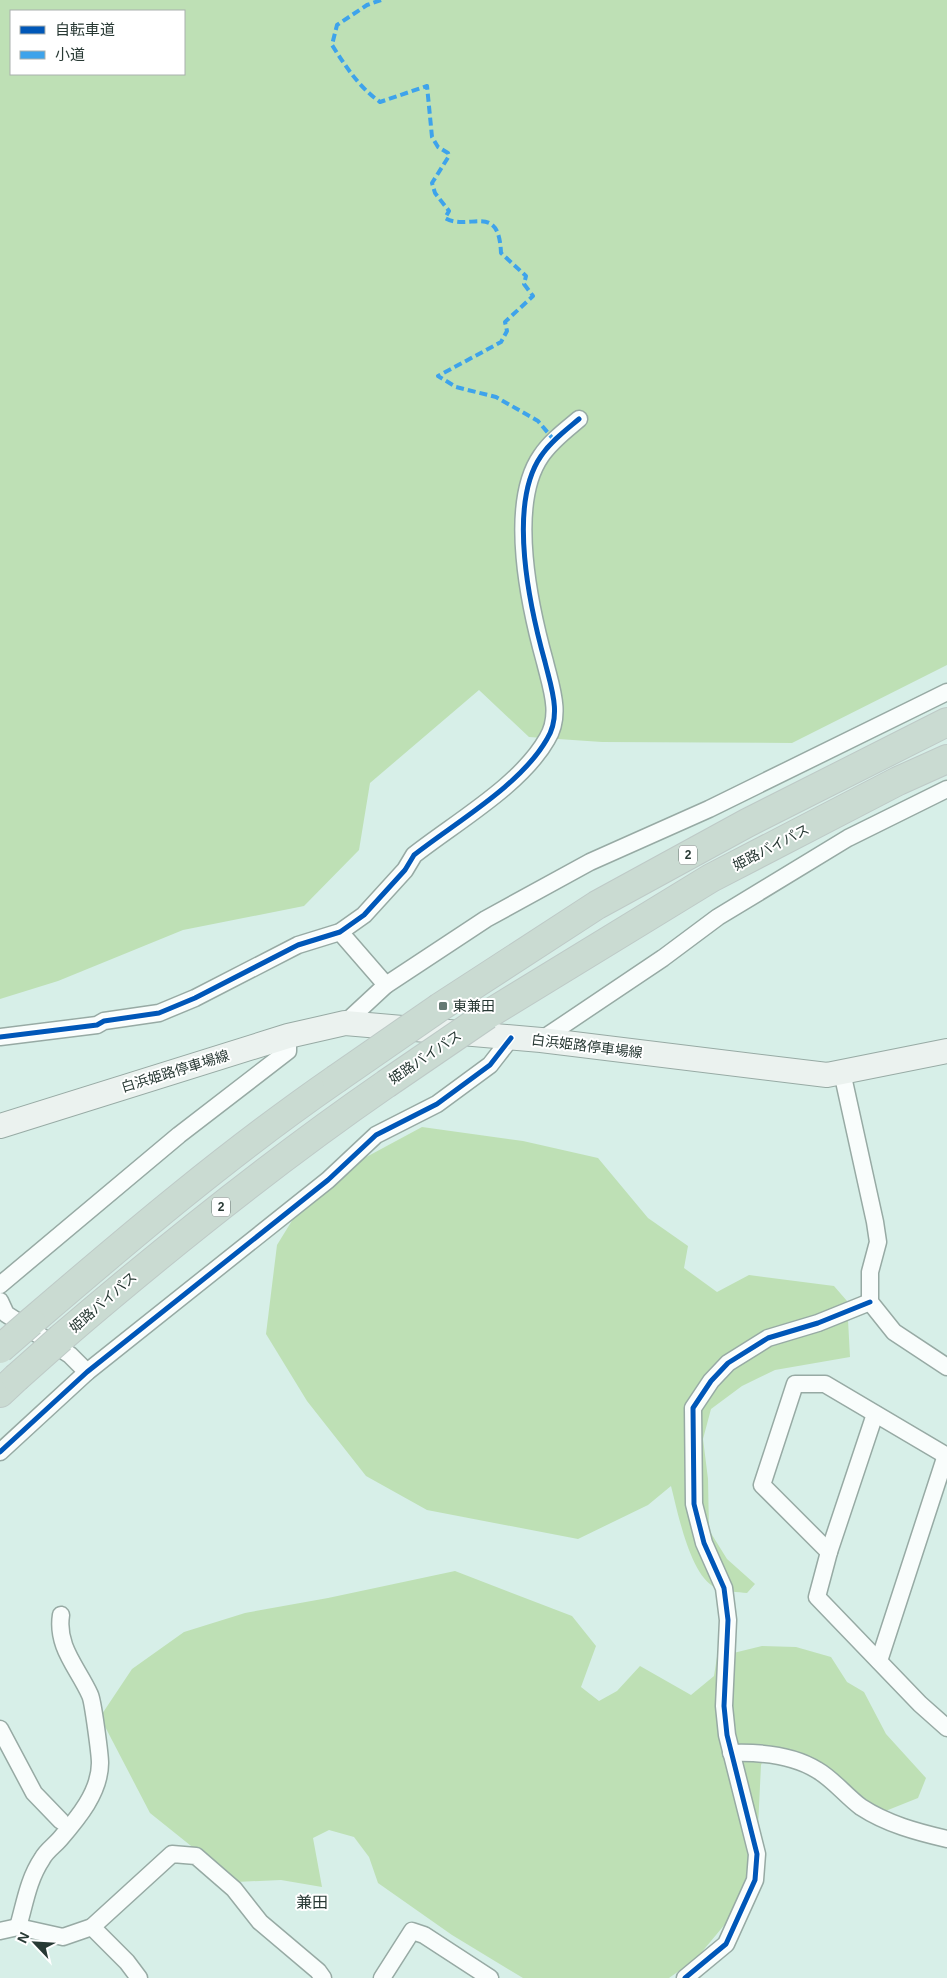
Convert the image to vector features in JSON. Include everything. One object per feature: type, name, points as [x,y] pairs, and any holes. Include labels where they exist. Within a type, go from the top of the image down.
[{"type":"highway","name":"2","points":[[0,1349],[120,1246],[269,1126],[440,1007],[597,905],[747,823],[947,722]]},
{"type":"highway","name":"姫路バイパス","points":[[8,1385],[137,1273],[304,1141],[487,1015],[711,878],[898,781],[947,759]]},
{"type":"main road","name":"白浜姫路停車場線","points":[[0,1126],[288,1036],[345,1023],[541,1040],[827,1074],[947,1051]]},
{"type":"street","points":[[0,1037],[97,1025],[104,1021],[159,1013],[195,998],[298,945],[340,932],[364,915],[405,870],[414,855],[512,781],[548,738],[556,709],[530,599],[526,567],[526,503],[531,475],[541,457],[554,440],[579,419]]},
{"type":"street","points":[[345,1023],[386,985],[486,919],[590,862],[709,809],[947,692]]},
{"type":"street","points":[[541,1040],[663,958],[718,917],[848,838],[947,789]]},
{"type":"street","points":[[340,932],[386,985]]},
{"type":"street","points":[[0,1285],[178,1135],[288,1051],[288,1036]]},
{"type":"street","points":[[0,1452],[87,1372],[328,1180],[376,1134],[437,1104],[490,1065],[511,1038]]},
{"type":"street","points":[[842,1072],[878,1242],[870,1272],[870,1302],[894,1332],[947,1367]]},
{"type":"street","points":[[0,1301],[6,1314],[70,1355],[87,1372]]},
{"type":"street","points":[[685,1978],[726,1944],[755,1880],[757,1854],[731,1753],[724,1706],[728,1620],[724,1588],[704,1543],[694,1504],[693,1408],[711,1381],[728,1363],[768,1338],[818,1323],[870,1302]]},
{"type":"street","points":[[829,1552],[762,1485],[795,1384],[825,1384],[946,1456],[879,1661]]},
{"type":"street","points":[[875,1414],[829,1552],[817,1597],[920,1704],[947,1728]]},
{"type":"street","points":[[18,1927],[29,1882],[43,1857],[86,1806],[97,1781],[100,1763],[91,1696],[71,1663],[63,1644],[59,1628],[61,1615]]},
{"type":"street","points":[[0,1729],[34,1793],[61,1822]]},
{"type":"street","points":[[731,1753],[752,1752],[786,1758],[817,1769],[861,1807],[906,1829],[947,1839]]},
{"type":"street","points":[[0,1931],[18,1927],[63,1937],[92,1926],[172,1854],[196,1856],[234,1888],[260,1922],[318,1971],[323,1978]]},
{"type":"street","points":[[92,1926],[127,1962],[138,1978]]},
{"type":"street","points":[[382,1978],[412,1931],[424,1935],[490,1978]]},
{"type":"green space","points":[[0,0],[947,0],[947,665],[792,743],[602,742],[529,737],[479,690],[370,783],[359,850],[304,906],[183,930],[58,981],[0,999]]},
{"type":"green space","points":[[422,1127],[523,1141],[598,1158],[648,1218],[688,1246],[684,1268],[717,1292],[749,1275],[834,1286],[847,1301],[850,1357],[775,1370],[742,1386],[711,1409],[703,1439],[708,1479],[709,1530],[727,1559],[755,1584],[747,1593],[716,1588],[699,1571],[686,1543],[671,1486],[648,1505],[578,1539],[427,1510],[366,1476],[307,1401],[266,1334],[277,1245],[293,1219],[344,1169]]},
{"type":"green space","points":[[455,1571],[572,1616],[596,1646],[581,1687],[599,1701],[617,1691],[640,1666],[691,1695],[714,1676],[717,1657],[762,1646],[796,1647],[831,1657],[847,1682],[864,1692],[886,1734],[926,1778],[918,1798],[883,1812],[768,1748],[761,1765],[757,1848],[741,1905],[696,1959],[669,1978],[523,1978],[452,1935],[378,1883],[369,1857],[354,1837],[329,1830],[313,1838],[322,1887],[281,1880],[236,1882],[150,1813],[100,1717],[132,1669],[184,1632],[245,1613],[328,1598]]},
{"type":"marked path","points":[[381,0],[367,5],[337,25],[332,45],[359,83],[380,102],[427,86],[432,137],[438,147],[448,153],[449,156],[432,183],[435,193],[449,211],[445,218],[464,222],[481,221],[489,223],[495,228],[499,237],[501,253],[526,276],[524,284],[533,296],[505,322],[507,331],[501,342],[438,376],[456,387],[496,397],[538,421],[554,440]]},
{"type":"cycle path","points":[[0,1037],[97,1025],[104,1021],[159,1013],[195,998],[298,945],[340,932],[364,915],[405,870],[414,855],[505,787],[536,756],[551,730],[555,711],[528,586],[523,528],[525,501],[531,477],[541,456],[554,441],[579,419]]},
{"type":"cycle path","points":[[0,1452],[87,1372],[328,1180],[376,1135],[437,1104],[490,1065],[511,1038]]},
{"type":"cycle path","points":[[685,1978],[726,1944],[755,1880],[757,1854],[727,1735],[724,1706],[728,1620],[724,1588],[704,1543],[694,1504],[693,1408],[711,1381],[728,1363],[768,1338],[818,1323],[870,1302]]},
{"type":"place","name":"東兼田","points":[[443,1006]]},
{"type":"district","name":"兼田","points":[[312,1902]]}]
